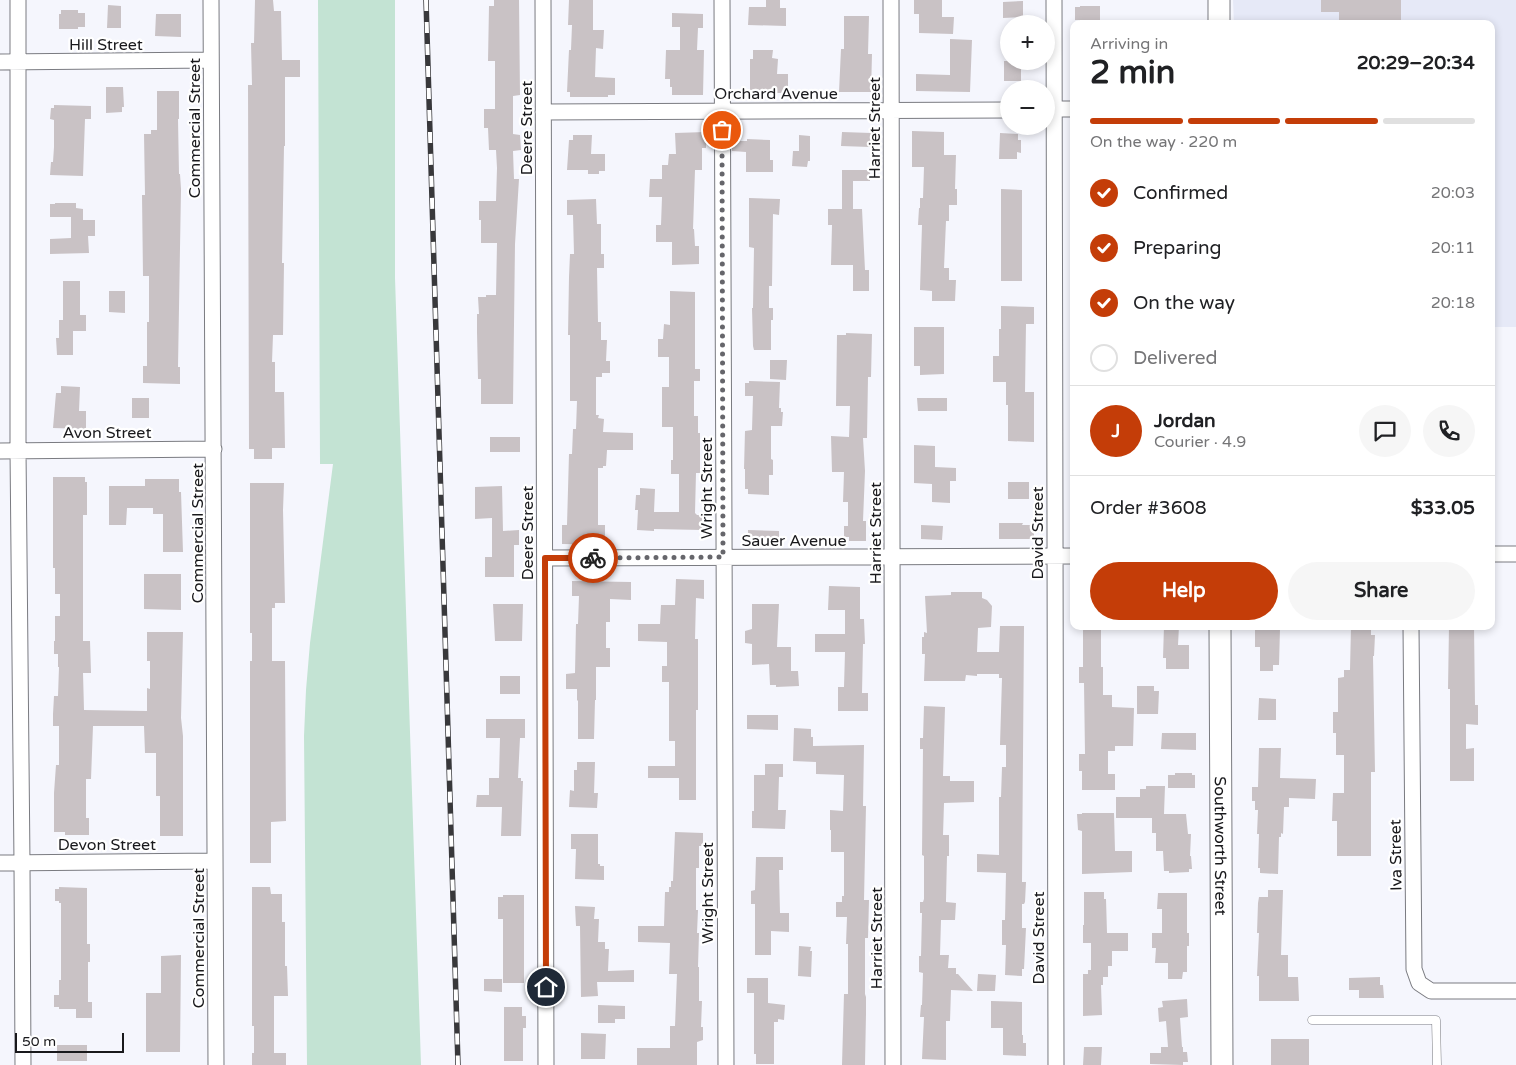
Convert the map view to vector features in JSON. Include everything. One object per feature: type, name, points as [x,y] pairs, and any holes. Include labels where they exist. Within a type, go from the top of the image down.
[{"type":"main road","points":[[1219,0],[1219,20]]},
{"type":"main road","name":"Southworth Street","points":[[1220,630],[1222,1065]]},
{"type":"street","points":[[18,0],[18,450],[23,1065]]},
{"type":"street","name":"Commercial Street","points":[[211,0],[216,1065]]},
{"type":"street","name":"Deere Street","points":[[543,0],[546,1065]]},
{"type":"street","name":"Wright Street","points":[[722,0],[726,1065]]},
{"type":"street","name":"Harriet Street","points":[[891,0],[893,1065]]},
{"type":"street","name":"David Street","points":[[1051,80],[1054,0]]},
{"type":"street","name":"Hill Street","points":[[0,62],[211,60]]},
{"type":"street","points":[[1055,109],[1070,109]]},
{"type":"street","name":"Orchard Avenue","points":[[543,112],[1000,110]]},
{"type":"street","name":"David Street","points":[[1050,135],[1055,556],[1056,1065]]},
{"type":"street","name":"Avon Street","points":[[0,450],[214,449]]},
{"type":"street","points":[[1495,554],[1516,554]]},
{"type":"street","name":"Sauer Avenue","points":[[545,558],[1070,556]]},
{"type":"street","name":"Iva Street","points":[[1411,630],[1414,969],[1419,983],[1431,990],[1516,991]]},
{"type":"street","name":"Devon Street","points":[[0,863],[215,861]]},
{"type":"lane","points":[[1312,1020],[1436,1020],[1437,1065]]},
{"type":"shaded area","points":[[1233,0],[1516,0],[1516,327],[1495,327],[1495,20],[1234,20]]},
{"type":"green space","points":[[318,0],[395,0],[395,278],[421,1065],[307,1065],[304,736],[310,643],[333,464],[320,464]]},
{"type":"building","points":[[255,0],[273,0],[274,11],[281,11],[282,60],[300,60],[300,77],[285,77],[282,263],[284,263],[283,335],[273,335],[272,362],[275,362],[275,392],[284,392],[285,448],[272,448],[272,459],[254,459],[254,449],[249,449],[248,85],[252,85],[251,43],[254,43]]},
{"type":"building","points":[[494,0],[519,0],[520,95],[513,96],[513,134],[520,135],[521,150],[513,151],[514,179],[519,179],[515,244],[513,404],[481,404],[481,379],[478,379],[478,297],[496,295],[497,243],[481,243],[481,220],[479,220],[479,201],[496,201],[496,150],[489,150],[488,128],[484,128],[484,109],[495,109],[495,61],[488,61],[489,6],[494,6]]},
{"type":"building","points":[[569,0],[593,0],[593,30],[604,30],[603,49],[596,48],[595,77],[615,78],[615,95],[608,95],[608,97],[570,97],[570,92],[567,92],[572,25],[568,25]]},
{"type":"building","points":[[766,0],[780,0],[780,8],[786,8],[786,26],[748,25],[749,7],[766,7]]},
{"type":"building","points":[[914,0],[942,0],[942,17],[954,17],[953,34],[919,33],[919,14],[914,14]]},
{"type":"building","points":[[1321,0],[1401,0],[1401,20],[1339,20],[1339,12],[1321,12]]},
{"type":"building","points":[[1023,1],[1023,15],[1003,15],[1003,2]]},
{"type":"building","points":[[108,5],[121,6],[121,28],[107,28]]},
{"type":"building","points":[[1100,6],[1100,20],[1075,20],[1075,7]]},
{"type":"building","points":[[61,10],[78,10],[78,13],[85,13],[85,27],[59,29],[59,14],[61,14]]},
{"type":"building","points":[[672,13],[703,14],[703,28],[698,28],[697,50],[704,50],[703,95],[672,95],[670,79],[665,79],[666,50],[680,50],[680,27],[672,27]]},
{"type":"building","points":[[156,14],[181,14],[181,37],[155,36]]},
{"type":"building","points":[[844,16],[869,16],[868,54],[872,54],[871,92],[839,92],[841,49],[844,49]]},
{"type":"building","points":[[950,39],[972,40],[970,92],[916,91],[916,74],[950,75]]},
{"type":"building","points":[[753,50],[773,50],[772,58],[778,59],[777,74],[788,74],[788,93],[750,93],[750,59],[753,59]]},
{"type":"building","points":[[1004,70],[1021,70],[1021,80],[1004,80]]},
{"type":"building","points":[[106,87],[123,87],[124,107],[122,107],[122,112],[106,113]]},
{"type":"building","points":[[157,91],[179,91],[179,174],[181,189],[178,367],[180,367],[180,384],[143,383],[143,366],[147,366],[147,322],[149,322],[149,276],[143,276],[142,195],[145,195],[144,134],[151,134],[151,130],[157,130]]},
{"type":"building","points":[[54,105],[91,106],[91,119],[85,119],[83,176],[50,175],[51,162],[53,162],[54,120],[50,119],[51,108],[54,108]]},
{"type":"building","points":[[912,131],[944,132],[944,155],[956,155],[955,189],[957,189],[957,205],[949,205],[949,221],[946,221],[944,268],[949,268],[949,280],[956,280],[955,301],[932,301],[932,291],[920,290],[922,225],[918,225],[920,198],[923,198],[924,167],[912,167]]},
{"type":"building","points":[[706,132],[706,148],[702,148],[702,170],[695,170],[693,229],[695,246],[699,246],[699,264],[672,265],[672,242],[656,242],[656,225],[661,225],[662,197],[649,197],[650,179],[662,179],[662,165],[668,165],[669,154],[676,154],[675,133]]},
{"type":"building","points":[[842,132],[871,133],[870,147],[841,146]]},
{"type":"building","points":[[1000,133],[1000,135],[1018,135],[1018,140],[1021,140],[1021,153],[1017,152],[1017,159],[999,159]]},
{"type":"building","points":[[573,135],[592,135],[591,154],[605,154],[605,171],[599,171],[599,174],[588,174],[588,170],[567,170],[569,140],[573,140]]},
{"type":"building","points":[[799,135],[810,136],[810,161],[808,161],[807,167],[792,166],[793,151],[799,151]]},
{"type":"building","points":[[747,139],[770,140],[770,160],[773,160],[773,172],[746,172],[746,152],[732,151],[732,141],[747,141]]},
{"type":"building","points":[[842,170],[870,170],[870,181],[853,181],[853,209],[862,209],[865,270],[869,270],[869,291],[853,291],[853,265],[831,265],[832,225],[828,225],[828,209],[842,209]]},
{"type":"building","points":[[1001,189],[1022,190],[1022,281],[1001,281]]},
{"type":"building","points":[[749,198],[780,199],[779,215],[773,214],[772,286],[769,286],[769,308],[773,308],[771,350],[754,350],[753,346],[754,248],[749,247]]},
{"type":"building","points":[[596,199],[597,224],[601,224],[601,254],[604,254],[604,268],[597,268],[598,322],[601,322],[601,340],[607,340],[606,361],[610,361],[610,373],[602,373],[602,377],[596,377],[596,415],[599,415],[598,418],[604,419],[603,432],[633,433],[633,450],[607,450],[606,466],[598,468],[598,525],[605,525],[605,545],[562,544],[562,525],[567,525],[569,454],[572,454],[573,429],[576,429],[577,401],[570,401],[569,277],[570,254],[574,254],[573,215],[567,215],[567,200]]},
{"type":"building","points":[[76,203],[76,208],[83,209],[83,220],[95,220],[95,236],[88,236],[89,253],[50,254],[50,239],[71,238],[71,217],[50,217],[50,204]]},
{"type":"building","points":[[63,281],[80,281],[80,315],[86,315],[86,331],[73,331],[73,355],[57,355],[56,338],[59,338],[59,320],[63,320]]},
{"type":"building","points":[[109,291],[125,291],[125,313],[109,312]]},
{"type":"building","points":[[670,291],[695,292],[695,369],[700,369],[700,381],[694,381],[694,416],[698,416],[698,433],[700,433],[700,473],[696,473],[695,513],[703,515],[702,530],[637,530],[638,510],[635,510],[636,495],[640,495],[640,488],[655,489],[654,512],[679,512],[679,474],[671,474],[673,427],[662,427],[662,387],[669,387],[669,357],[658,357],[658,339],[663,339],[664,324],[670,325]]},
{"type":"building","points":[[1001,306],[1034,307],[1034,324],[1026,324],[1025,392],[1034,392],[1034,442],[1008,441],[1006,382],[993,382],[993,356],[999,356]]},
{"type":"building","points":[[914,327],[944,327],[944,374],[920,375],[920,366],[914,366]]},
{"type":"building","points":[[846,333],[872,334],[871,377],[868,377],[867,438],[863,438],[865,471],[863,521],[866,521],[866,541],[849,541],[849,537],[844,537],[844,526],[848,526],[848,502],[843,502],[844,472],[832,472],[831,436],[849,437],[850,406],[836,406],[837,335],[846,335]]},
{"type":"building","points":[[770,360],[787,360],[786,380],[770,379]]},
{"type":"building","points":[[749,381],[780,382],[779,408],[783,412],[782,426],[771,426],[773,475],[769,475],[769,495],[748,494],[748,489],[745,489],[745,431],[752,430],[753,396],[745,396],[745,383],[749,383]]},
{"type":"building","points":[[61,386],[80,387],[79,411],[86,411],[86,429],[53,428],[56,393],[61,393]]},
{"type":"building","points":[[132,398],[149,398],[149,418],[132,418]]},
{"type":"building","points":[[917,398],[947,398],[947,411],[918,411]]},
{"type":"building","points":[[490,437],[520,437],[520,452],[490,452]]},
{"type":"building","points":[[914,445],[935,446],[935,467],[956,468],[956,481],[950,481],[950,503],[932,502],[932,484],[914,483]]},
{"type":"building","points":[[53,477],[85,477],[85,482],[87,482],[87,515],[83,515],[83,641],[90,641],[91,673],[83,673],[84,710],[147,711],[147,688],[150,689],[150,661],[147,661],[147,632],[183,632],[181,718],[183,736],[183,836],[160,836],[160,796],[156,796],[156,753],[145,753],[144,726],[93,726],[91,779],[86,779],[86,818],[89,818],[89,835],[65,835],[65,832],[54,832],[56,765],[59,765],[59,726],[53,726],[53,714],[54,696],[58,696],[59,667],[58,654],[54,654],[54,641],[55,616],[60,616],[60,594],[55,594],[55,568],[53,568]]},
{"type":"building","points":[[145,479],[179,479],[183,552],[163,552],[163,514],[153,514],[153,508],[127,508],[126,525],[109,525],[109,486],[145,486]]},
{"type":"building","points":[[1008,482],[1029,482],[1029,499],[1008,499]]},
{"type":"building","points":[[250,483],[284,483],[285,603],[275,603],[275,608],[272,608],[272,661],[285,661],[286,821],[271,822],[271,863],[250,863],[250,661],[252,661],[252,633],[250,633]]},
{"type":"building","points":[[502,486],[503,531],[519,530],[519,545],[514,545],[514,577],[485,577],[485,557],[492,557],[492,518],[475,519],[475,487]]},
{"type":"building","points":[[999,523],[1034,525],[1034,539],[999,539]]},
{"type":"building","points":[[921,525],[943,526],[942,540],[921,539]]},
{"type":"building","points":[[748,530],[779,531],[779,543],[748,543]]},
{"type":"building","points":[[144,574],[181,574],[181,610],[144,609]]},
{"type":"building","points":[[676,579],[704,580],[704,599],[696,598],[695,639],[698,639],[698,710],[696,710],[696,800],[679,800],[679,778],[648,778],[648,766],[675,766],[675,741],[669,741],[669,682],[662,682],[662,666],[667,666],[667,642],[638,641],[638,624],[660,624],[661,605],[675,605]]},
{"type":"building","points":[[572,581],[631,582],[631,600],[610,599],[610,622],[606,622],[606,648],[610,648],[610,667],[596,667],[594,739],[578,739],[577,689],[566,689],[566,674],[575,673],[576,624],[578,624],[579,596],[572,596]]},
{"type":"building","points":[[829,586],[860,587],[860,619],[864,619],[865,644],[863,644],[862,693],[868,693],[868,711],[838,711],[838,687],[844,687],[845,652],[815,652],[815,634],[845,634],[845,610],[828,610]]},
{"type":"building","points":[[951,592],[982,592],[982,598],[987,600],[992,606],[991,627],[978,628],[977,652],[999,652],[1000,626],[1024,626],[1022,882],[1026,882],[1025,902],[1022,904],[1022,928],[1026,928],[1022,976],[1005,975],[1006,945],[1002,945],[1002,920],[1005,920],[1006,873],[977,872],[977,854],[999,855],[999,797],[1001,797],[1002,767],[1006,767],[1006,745],[1000,745],[1002,678],[999,678],[999,674],[977,674],[977,676],[966,675],[965,681],[924,681],[925,654],[922,654],[922,637],[924,637],[924,632],[927,633],[925,596],[951,595]]},
{"type":"building","points":[[493,604],[523,604],[522,641],[495,641]]},
{"type":"building","points":[[752,604],[779,604],[777,647],[791,647],[791,671],[798,671],[799,686],[776,687],[776,685],[770,685],[769,664],[752,665],[752,644],[745,643],[745,631],[752,629]]},
{"type":"building","points":[[1083,630],[1101,630],[1103,695],[1112,695],[1112,707],[1134,708],[1133,746],[1115,746],[1115,751],[1108,751],[1108,774],[1115,774],[1115,790],[1082,790],[1082,771],[1079,771],[1079,754],[1085,754],[1084,683],[1079,683],[1079,667],[1083,667]]},
{"type":"building","points":[[1164,630],[1179,630],[1178,645],[1189,645],[1189,669],[1166,669],[1166,658],[1163,658]]},
{"type":"building","points":[[1255,630],[1280,630],[1279,665],[1273,665],[1273,671],[1260,671],[1260,647],[1255,647]]},
{"type":"building","points":[[1351,630],[1371,630],[1371,635],[1375,635],[1373,656],[1375,772],[1371,772],[1371,856],[1337,856],[1337,821],[1332,821],[1333,793],[1344,793],[1344,755],[1336,755],[1336,733],[1333,733],[1333,712],[1338,712],[1338,678],[1344,677],[1344,670],[1350,670]]},
{"type":"building","points":[[1449,630],[1474,630],[1475,705],[1478,705],[1478,725],[1466,724],[1466,749],[1474,748],[1474,781],[1450,781],[1450,689],[1448,689]]},
{"type":"building","points":[[500,676],[520,676],[520,694],[500,694]]},
{"type":"building","points":[[1137,686],[1154,686],[1154,691],[1159,691],[1158,714],[1137,714]]},
{"type":"building","points":[[1259,698],[1276,699],[1276,720],[1258,720]]},
{"type":"building","points":[[924,706],[945,707],[943,776],[950,776],[950,781],[974,781],[974,802],[944,803],[943,835],[949,835],[946,902],[956,903],[955,920],[941,920],[940,955],[949,955],[948,968],[956,968],[956,974],[973,991],[951,990],[950,1021],[946,1021],[946,1060],[922,1059],[924,1017],[920,1017],[923,973],[919,972],[919,956],[921,956],[922,913],[920,913],[920,902],[923,902],[924,899],[924,856],[922,855],[923,749],[920,749],[920,738],[923,738]]},
{"type":"building","points":[[747,715],[778,715],[778,730],[747,729]]},
{"type":"building","points":[[486,719],[525,719],[525,738],[520,738],[518,778],[521,778],[521,781],[523,781],[521,836],[501,836],[502,807],[476,807],[477,795],[489,795],[489,778],[499,778],[500,738],[486,738]]},
{"type":"building","points":[[794,728],[811,729],[813,746],[864,745],[863,806],[866,806],[864,900],[869,900],[868,938],[865,938],[865,1065],[842,1065],[844,994],[848,994],[848,944],[846,944],[847,917],[836,917],[836,902],[842,902],[842,896],[844,896],[844,852],[831,852],[830,810],[843,811],[844,775],[816,774],[816,762],[793,761]]},
{"type":"building","points":[[1162,733],[1196,733],[1196,750],[1161,749]]},
{"type":"building","points":[[1259,748],[1281,748],[1280,778],[1316,779],[1315,799],[1289,798],[1289,807],[1284,807],[1283,834],[1281,833],[1281,837],[1279,837],[1278,874],[1260,873],[1260,868],[1258,868],[1258,810],[1255,810],[1255,801],[1252,801],[1252,787],[1258,787]]},
{"type":"building","points":[[577,762],[595,762],[594,793],[598,793],[597,808],[569,807],[570,790],[574,791],[574,770],[577,770]]},
{"type":"building","points":[[765,764],[783,764],[783,777],[779,777],[778,810],[786,810],[785,829],[752,828],[754,775],[765,775]]},
{"type":"building","points":[[1175,773],[1192,773],[1192,775],[1195,775],[1195,788],[1168,788],[1168,775],[1175,775]]},
{"type":"building","points":[[1146,786],[1165,786],[1164,814],[1186,814],[1188,834],[1191,834],[1190,856],[1192,869],[1189,869],[1189,872],[1169,873],[1169,871],[1164,871],[1163,851],[1156,851],[1156,833],[1152,833],[1152,818],[1116,818],[1116,797],[1140,797],[1140,789],[1146,789]]},
{"type":"building","points":[[1114,813],[1115,851],[1132,851],[1132,872],[1082,874],[1082,831],[1078,830],[1077,814]]},
{"type":"building","points":[[675,832],[703,833],[703,846],[699,846],[699,868],[696,868],[696,910],[698,910],[699,1001],[702,1001],[701,1027],[703,1027],[703,1040],[697,1042],[697,1065],[637,1065],[637,1048],[670,1048],[670,1026],[675,1026],[677,974],[669,974],[670,943],[638,942],[638,926],[664,926],[665,892],[669,892],[671,881],[673,881]]},
{"type":"building","points":[[571,834],[598,834],[598,864],[604,866],[604,880],[575,879],[576,849],[571,849]]},
{"type":"building","points":[[756,857],[783,857],[783,870],[779,870],[780,913],[789,913],[789,932],[771,931],[771,955],[755,955],[755,904],[751,904],[751,891],[755,890]]},
{"type":"building","points":[[59,887],[87,888],[87,944],[90,944],[88,1002],[92,1002],[92,1018],[76,1018],[76,1009],[59,1009],[59,1007],[54,1007],[54,995],[59,995],[59,980],[61,980],[61,903],[55,901],[55,889],[59,889]]},
{"type":"building","points":[[252,887],[270,887],[271,894],[282,894],[282,922],[285,922],[285,966],[287,966],[288,996],[274,996],[274,1053],[286,1053],[286,1065],[252,1065],[254,1026],[252,1026]]},
{"type":"building","points":[[1268,890],[1283,890],[1281,955],[1288,955],[1288,977],[1298,977],[1299,1001],[1259,1001],[1259,976],[1257,976],[1258,903],[1259,897],[1268,897]]},
{"type":"building","points":[[1084,892],[1104,892],[1107,933],[1128,933],[1128,951],[1112,951],[1112,966],[1108,966],[1108,977],[1103,977],[1103,985],[1101,985],[1102,1015],[1083,1016],[1083,974],[1088,974],[1088,970],[1091,970],[1091,943],[1083,943]]},
{"type":"building","points":[[1158,893],[1187,893],[1187,933],[1189,933],[1189,946],[1187,946],[1187,972],[1183,972],[1182,979],[1168,979],[1168,963],[1155,963],[1156,948],[1152,948],[1152,933],[1162,933],[1162,909],[1157,909]]},
{"type":"building","points":[[503,895],[524,895],[524,983],[503,983],[503,919],[498,919],[498,897],[503,897]]},
{"type":"building","points":[[575,906],[595,907],[594,919],[599,919],[598,942],[605,942],[605,949],[609,949],[608,971],[634,970],[634,982],[597,982],[598,996],[581,997],[580,926],[576,926]]},
{"type":"building","points":[[799,946],[811,947],[811,977],[798,976]]},
{"type":"building","points":[[181,955],[180,1052],[146,1052],[146,993],[161,993],[161,956]]},
{"type":"building","points":[[978,974],[996,975],[995,991],[977,991]]},
{"type":"building","points":[[1380,977],[1384,998],[1359,998],[1359,990],[1349,990],[1349,978]]},
{"type":"building","points":[[747,978],[768,978],[768,1003],[785,1005],[784,1020],[778,1019],[778,1022],[774,1022],[774,1064],[756,1064],[756,1054],[754,1054],[754,993],[747,993]]},
{"type":"building","points":[[484,979],[502,979],[502,992],[484,991]]},
{"type":"building","points":[[1187,999],[1188,1017],[1180,1018],[1182,1047],[1183,1052],[1187,1052],[1188,1062],[1183,1062],[1183,1065],[1150,1064],[1150,1053],[1161,1053],[1161,1047],[1168,1047],[1166,1021],[1159,1022],[1158,1008],[1163,1007],[1162,1001]]},
{"type":"building","points":[[991,1001],[1022,1002],[1022,1035],[1023,1043],[1026,1043],[1026,1056],[1003,1055],[1003,1028],[991,1028]]},
{"type":"building","points":[[598,1005],[625,1006],[625,1019],[615,1019],[615,1023],[598,1023]]},
{"type":"building","points":[[504,1007],[522,1007],[522,1016],[526,1016],[526,1028],[523,1028],[523,1061],[504,1061]]},
{"type":"building","points":[[581,1033],[606,1034],[605,1059],[581,1059]]},
{"type":"building","points":[[1271,1039],[1309,1039],[1309,1065],[1271,1065]]},
{"type":"building","points":[[57,1045],[87,1045],[87,1061],[57,1061]]},
{"type":"building","points":[[1084,1047],[1102,1047],[1101,1065],[1083,1065]]},
{"type":"railway","points":[[426,0],[458,1065]]},
{"type":"way so far","points":[[593,558],[723,557],[722,130]]},
{"type":"route","points":[[546,987],[545,558],[593,558]]}]
